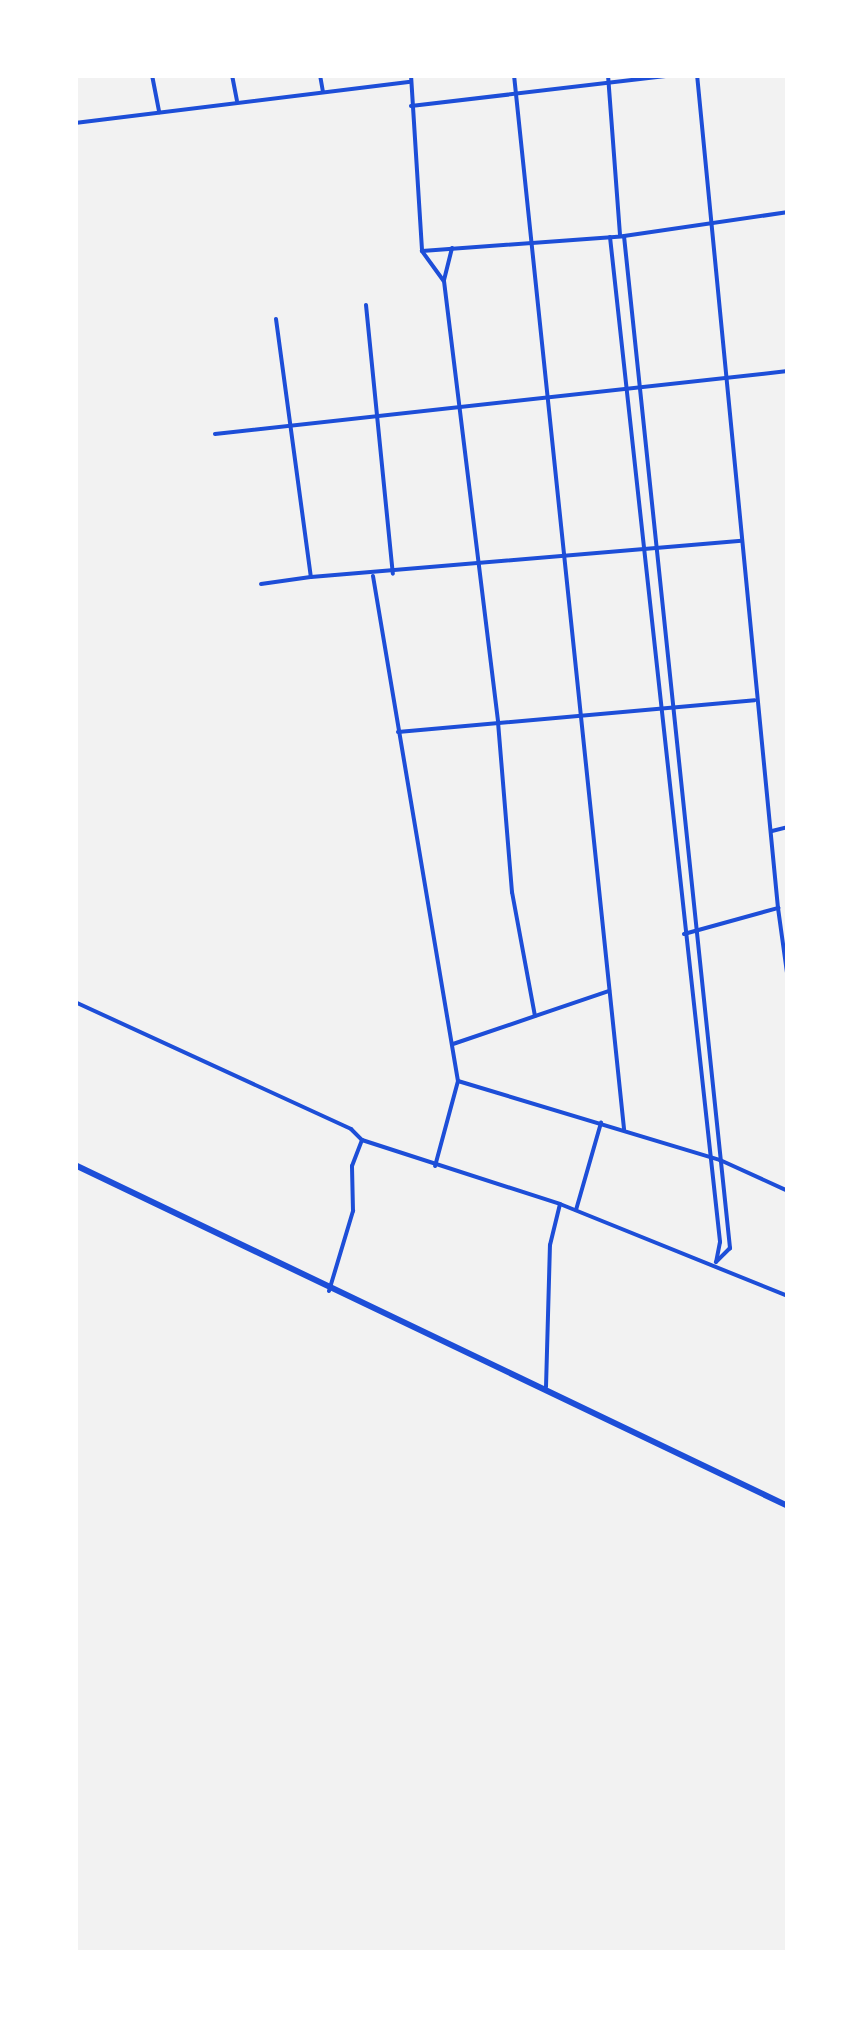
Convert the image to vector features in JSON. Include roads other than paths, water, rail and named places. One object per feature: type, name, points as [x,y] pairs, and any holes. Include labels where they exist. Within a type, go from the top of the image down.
[{"type":"main road","points":[[75,1165],[329,1291],[788,1506]]},
{"type":"street","points":[[152,75],[159,112]]},
{"type":"street","points":[[232,75],[238,101]]},
{"type":"street","points":[[320,75],[323,92]]},
{"type":"street","points":[[411,75],[422,250],[444,281]]},
{"type":"street","points":[[514,75],[624,1129]]},
{"type":"street","points":[[608,75],[730,1248],[716,1262]]},
{"type":"street","points":[[411,106],[610,88],[674,75]]},
{"type":"street","points":[[697,75],[740,541],[788,980]]},
{"type":"street","points":[[75,123],[411,82]]},
{"type":"street","points":[[422,250],[622,236],[788,212]]},
{"type":"street","points":[[610,237],[658,707],[720,1242],[716,1262]]},
{"type":"street","points":[[452,248],[444,281],[498,722],[512,892],[535,1016]]},
{"type":"street","points":[[366,305],[394,574]]},
{"type":"street","points":[[276,319],[311,576]]},
{"type":"street","points":[[215,434],[460,403],[726,381],[788,371]]},
{"type":"street","points":[[261,584],[311,576],[372,576],[480,567],[564,554],[740,541]]},
{"type":"street","points":[[372,576],[458,1081],[434,1166]]},
{"type":"street","points":[[398,732],[756,700]]},
{"type":"street","points":[[772,831],[788,827]]},
{"type":"street","points":[[683,934],[778,908]]},
{"type":"street","points":[[451,1045],[609,992]]},
{"type":"street","points":[[75,1002],[362,1140],[560,1204],[716,1262],[788,1296]]},
{"type":"street","points":[[458,1081],[708,1156],[788,1190]]},
{"type":"street","points":[[576,1210],[602,1122]]},
{"type":"street","points":[[329,1291],[354,1210],[352,1166],[362,1140]]},
{"type":"street","points":[[546,1392],[550,1245],[560,1204]]}]
